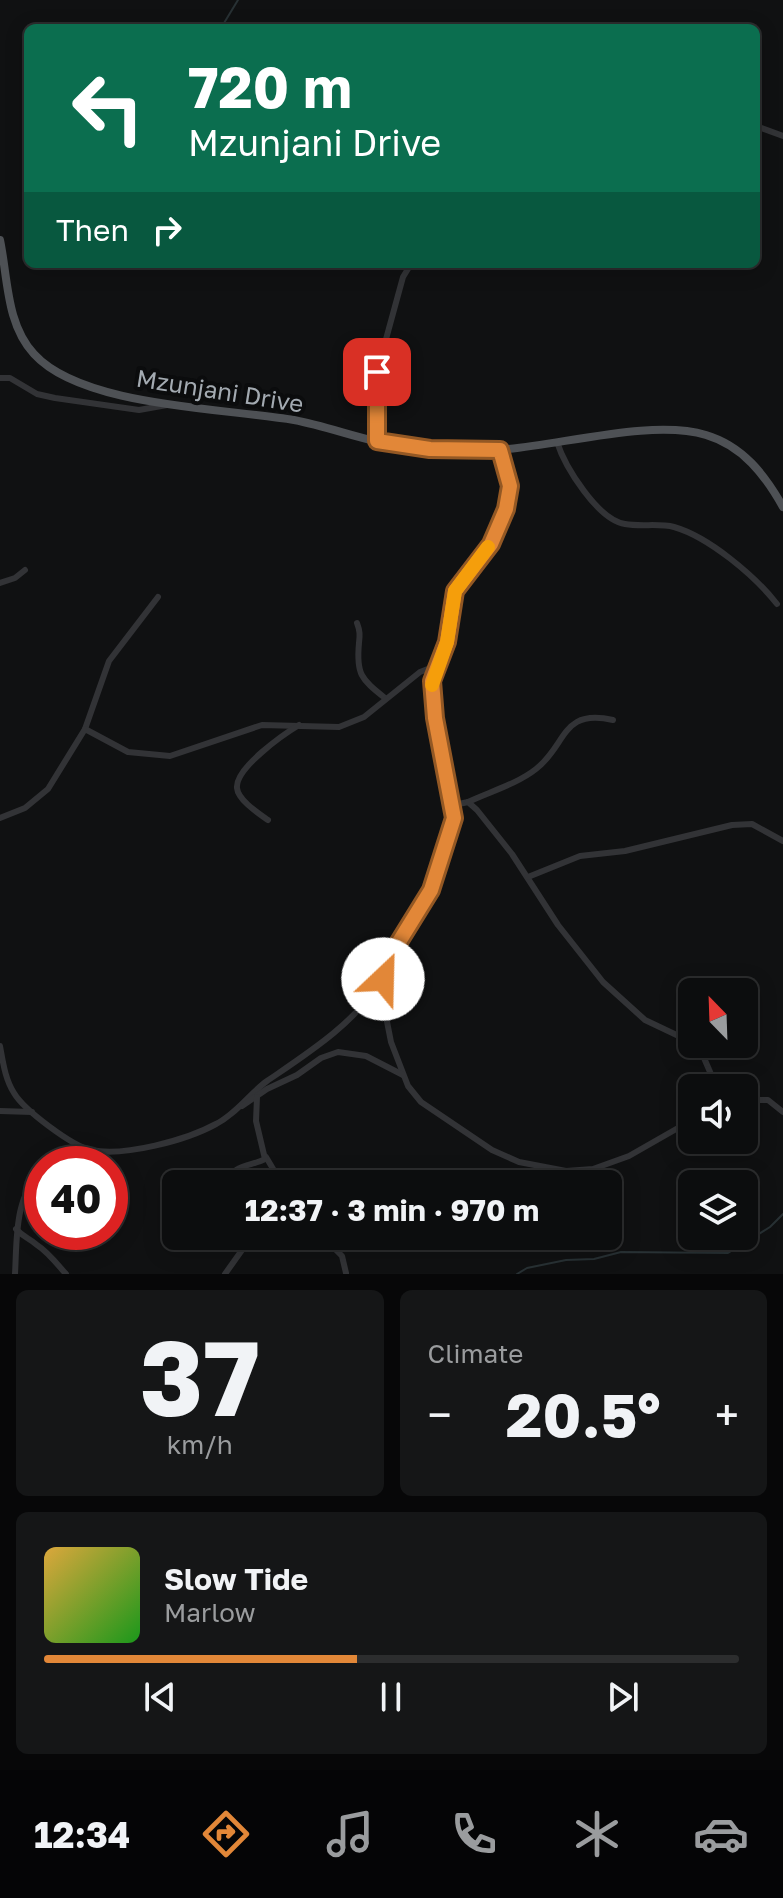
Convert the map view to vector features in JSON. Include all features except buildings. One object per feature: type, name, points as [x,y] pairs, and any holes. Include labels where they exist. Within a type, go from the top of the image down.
[{"type":"main road","name":"Mzunjani Drive","points":[[0,240],[17,328],[34,354],[67,379],[170,404],[295,420],[417,448],[500,450],[653,431],[705,434],[749,459],[765,477],[783,507]]},
{"type":"street","points":[[760,127],[783,136]]},
{"type":"street","points":[[377,441],[377,372],[403,277],[409,268]]},
{"type":"street","points":[[0,378],[10,378],[37,394],[55,398],[145,410],[170,404]]},
{"type":"street","points":[[557,442],[567,466],[608,517],[624,524],[674,527],[692,534],[758,582],[777,604]]},
{"type":"street","points":[[128,1149],[211,1127],[263,1084],[322,1043],[374,993],[383,979],[389,958],[431,890],[452,827],[454,810],[432,699],[432,681],[447,642],[455,591],[491,544],[506,509],[510,486],[500,450]]},
{"type":"street","points":[[0,583],[15,578],[25,570]]},
{"type":"street","points":[[0,818],[25,808],[48,789],[85,729],[109,661],[158,597]]},
{"type":"street","points":[[357,623],[360,631],[360,676],[385,698]]},
{"type":"street","points":[[85,729],[128,752],[170,756],[262,725],[333,727],[372,711],[420,672],[438,665]]},
{"type":"street","points":[[451,802],[468,802],[538,767],[564,731],[579,719],[613,720]]},
{"type":"street","points":[[268,820],[241,797],[237,784],[243,772],[272,743],[299,725]]},
{"type":"street","points":[[468,802],[484,818],[528,877],[558,925],[603,982],[645,1020],[674,1032],[700,1054],[711,1074]]},
{"type":"street","points":[[528,877],[580,856],[625,851],[732,825],[752,824],[783,841]]},
{"type":"street","points":[[383,979],[386,1019],[403,1075],[421,1102],[492,1150],[519,1162],[554,1170],[580,1171],[629,1156],[678,1128]]},
{"type":"street","points":[[0,1046],[14,1094],[77,1146]]},
{"type":"street","points":[[234,1110],[297,1075],[324,1056],[338,1052],[366,1056],[403,1075]]},
{"type":"street","points":[[257,1097],[256,1125],[266,1157],[274,1170]]},
{"type":"street","points":[[758,1100],[768,1100],[783,1112]]},
{"type":"street","points":[[0,1111],[35,1113]]},
{"type":"street","points":[[235,1170],[263,1161],[266,1157]]},
{"type":"street","points":[[15,1274],[16,1229],[24,1204]]},
{"type":"street","points":[[16,1229],[25,1239],[37,1244],[66,1274]]},
{"type":"street","points":[[225,1274],[242,1250]]},
{"type":"street","points":[[336,1250],[342,1256],[346,1273]]},
{"type":"waterway","points":[[223,24],[238,0]]},
{"type":"waterway","points":[[517,1274],[527,1268],[621,1252],[728,1253],[770,1227],[783,1214]]},
{"type":"slow traffic","points":[[432,685],[447,642],[455,591],[488,547]]},
{"type":"route","points":[[377,372],[377,441],[455,451],[500,450],[510,486],[506,509],[491,544],[455,591],[447,642],[432,681],[437,735],[454,810],[452,827],[431,890],[389,958],[383,979]]}]
